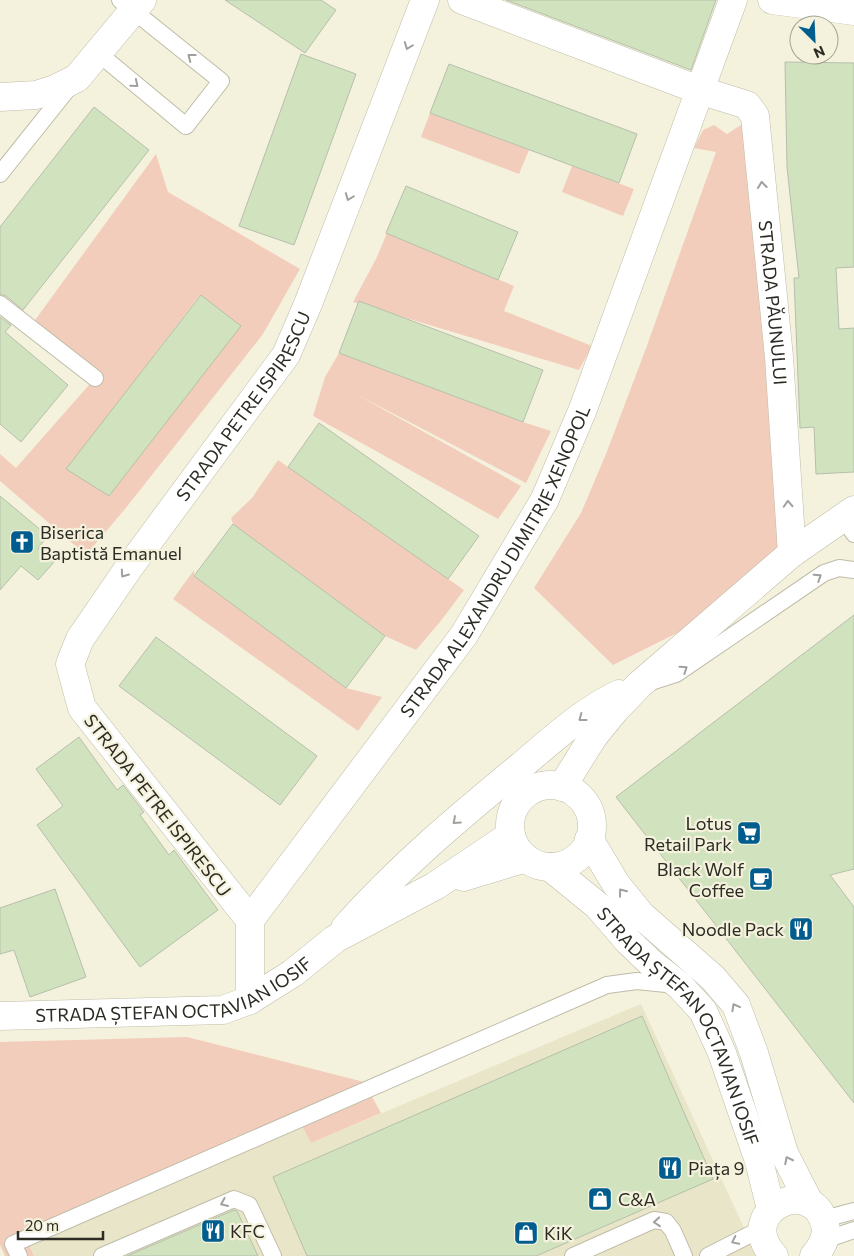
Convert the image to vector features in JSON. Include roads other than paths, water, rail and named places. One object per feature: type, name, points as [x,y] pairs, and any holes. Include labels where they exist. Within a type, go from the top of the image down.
[{"type":"street","name":"STRADA PETRE ISPIRESCU","points":[[250,920],[82,708],[70,664],[80,639],[117,584],[286,355],[425,0]]},
{"type":"street","points":[[462,0],[699,90]]},
{"type":"street","name":"STRADA ALEXANDRU DIMITRIE XENOPOL","points":[[250,920],[464,635],[545,499],[582,409],[733,0]]},
{"type":"street","points":[[772,0],[854,11]]},
{"type":"street","points":[[0,97],[36,95],[77,78],[98,53],[132,4]]},
{"type":"street","name":"STRADA PĂUNULUI","points":[[699,90],[747,105],[755,116],[779,357],[792,552]]},
{"type":"street","name":"STRADA ȘTEFAN OCTAVIAN IOSIF","points":[[562,786],[593,737],[639,685],[792,552],[850,520]]},
{"type":"street","name":"STRADA ȘTEFAN OCTAVIAN IOSIF","points":[[435,886],[538,862],[563,865],[574,859],[583,850],[589,839],[592,826],[590,813],[584,802],[586,784],[592,768],[639,685]]},
{"type":"street","name":"STRADA ȘTEFAN OCTAVIAN IOSIF","points":[[0,1016],[223,1010],[250,1000],[293,973],[335,939],[377,892],[468,809],[554,739],[604,701],[639,685]]},
{"type":"street","points":[[511,835],[510,821],[514,807],[522,796],[535,788],[548,785],[562,786],[575,793],[584,802]]},
{"type":"street","name":"STRADA ȘTEFAN OCTAVIAN IOSIF","points":[[335,939],[435,886],[511,835],[516,848],[598,906],[629,942],[652,964],[680,986],[703,1011],[722,1053],[759,1161],[767,1218],[763,1238],[773,1256]]},
{"type":"street","name":"STRADA ȘTEFAN OCTAVIAN IOSIF","points":[[589,839],[616,884],[641,915],[713,978],[736,1005],[754,1053],[784,1153],[819,1237]]},
{"type":"street","points":[[250,920],[250,1000]]},
{"type":"street","points":[[767,1218],[780,1203],[789,1200],[800,1200],[819,1237]]},
{"type":"lane","points":[[98,53],[186,126],[221,81],[132,4]]},
{"type":"lane","points":[[0,174],[77,78]]},
{"type":"lane","points":[[0,304],[95,378]]},
{"type":"lane","points":[[639,685],[676,674],[824,573],[839,568],[854,570]]},
{"type":"lane","points":[[19,1256],[14,1244],[607,985],[637,982],[680,986]]},
{"type":"lane","points":[[102,1256],[234,1199],[249,1205],[273,1256]]},
{"type":"lane","points":[[819,1237],[854,1211]]},
{"type":"lane","points":[[708,1256],[767,1218]]},
{"type":"lane","points":[[573,1256],[654,1220],[666,1222],[673,1231],[684,1256]]},
{"type":"lane","points":[[819,1237],[854,1230]]},
{"type":"place","name":"Biserica Baptistă Emanuel","points":[[22,542]]},
{"type":"place","name":"Lotus Retail Park","points":[[749,833]]},
{"type":"place","name":"Black Wolf Coffee","points":[[761,879]]},
{"type":"place","name":"Noodle Pack","points":[[801,929]]},
{"type":"place","name":"Piața 9","points":[[670,1168]]},
{"type":"place","name":"C&A","points":[[600,1199]]},
{"type":"place","name":"KFC","points":[[213,1231]]},
{"type":"place","name":"KiK","points":[[526,1233]]}]
